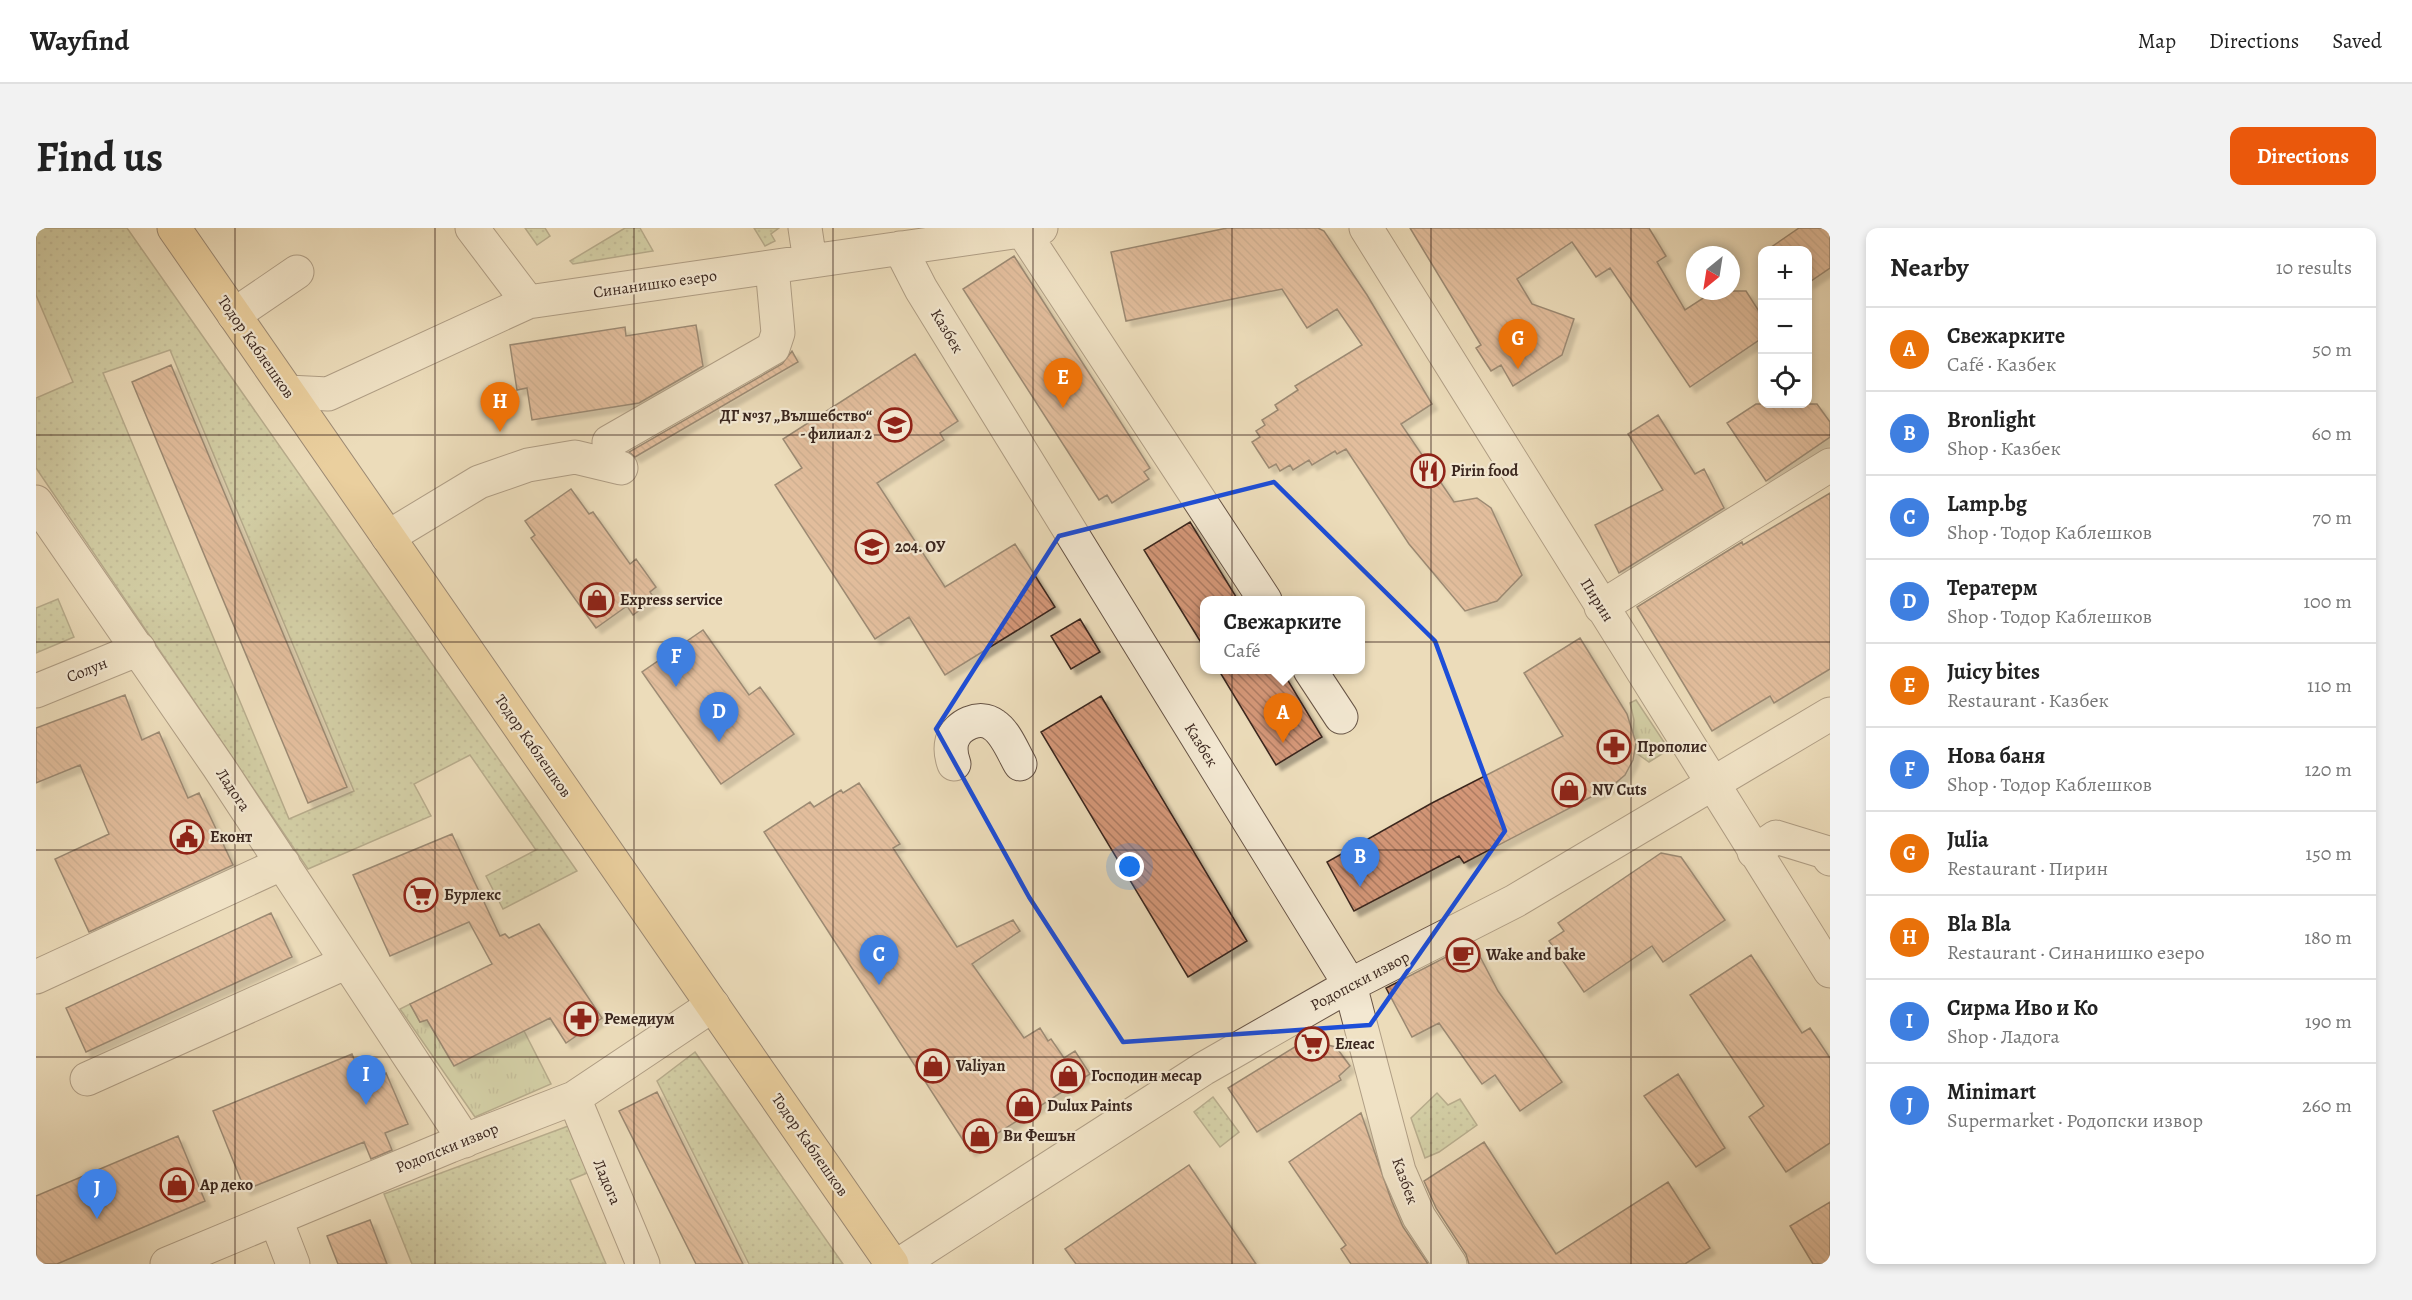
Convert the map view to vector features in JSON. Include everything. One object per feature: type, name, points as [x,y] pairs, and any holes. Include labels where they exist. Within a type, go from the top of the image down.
[{"type":"main road","name":"Тодор Каблешков","points":[[174,228],[892,1264]]},
{"type":"street","points":[[472,228],[528,302]]},
{"type":"street","points":[[805,228],[810,261]]},
{"type":"street","name":"Пирин","points":[[1366,228],[1830,971]]},
{"type":"street","points":[[1031,229],[1262,596]]},
{"type":"street","name":"Синанишко езеро","points":[[288,392],[328,394],[528,302],[1031,229]]},
{"type":"street","name":"Казбек","points":[[900,248],[921,289],[1075,543],[1287,905],[1350,985],[1401,1177],[1419,1217],[1450,1264]]},
{"type":"street","points":[[388,537],[479,482],[528,465],[575,457],[615,455],[773,348],[778,333],[772,267]]},
{"type":"street","points":[[234,315],[297,272]]},
{"type":"street","points":[[1601,607],[1830,465]]},
{"type":"street","name":"Ладога","points":[[36,502],[139,649],[283,863],[465,1141]]},
{"type":"street","name":"Солун","points":[[36,691],[139,649]]},
{"type":"street","points":[[1313,674],[1341,717]]},
{"type":"street","name":"Родопски извор","points":[[900,1264],[1203,1069],[1350,985],[1515,901],[1830,714]]},
{"type":"street","points":[[954,764],[950,752],[955,735],[970,722],[983,720],[994,724],[1006,738],[1020,764]]},
{"type":"street","points":[[1754,852],[1776,837],[1825,852],[1830,859]]},
{"type":"street","points":[[36,977],[283,863]]},
{"type":"street","points":[[87,1079],[347,962]]},
{"type":"street","name":"Родопски извор","points":[[167,1264],[574,1098],[713,1005]]},
{"type":"street","name":"Ладога","points":[[574,1098],[643,1264]]},
{"type":"street","points":[[276,1221],[293,1264]]},
{"type":"highlighted area","points":[[1274,482],[1435,641],[1505,831],[1370,1025],[1123,1042],[1029,897],[936,729],[1059,536]]},
{"type":"green space","points":[[36,228],[127,228],[577,871],[503,909],[486,876],[536,850],[470,755],[414,784],[431,816],[308,869],[36,468],[36,398],[73,382],[36,295]],"holes":[[[170,350],[354,791],[289,819],[103,373]]]},
{"type":"green space","points":[[525,228],[545,228],[550,236],[537,245]]},
{"type":"green space","points":[[625,228],[640,228],[653,251],[573,264],[570,261]]},
{"type":"green space","points":[[754,228],[779,228],[771,234],[775,241],[765,246]]},
{"type":"green space","points":[[58,599],[74,637],[36,653],[36,608]]},
{"type":"green space","points":[[1636,700],[1666,745],[1662,754],[1649,762],[1632,750],[1634,720],[1630,703]]},
{"type":"green space","points":[[410,1004],[420,1022],[427,1019],[524,1031],[551,1084],[475,1117],[400,1009]]},
{"type":"green space","points":[[695,1052],[843,1264],[749,1264],[657,1081]]},
{"type":"green space","points":[[1437,1093],[1448,1105],[1460,1099],[1477,1125],[1439,1152],[1425,1158],[1411,1118]]},
{"type":"green space","points":[[1213,1097],[1239,1132],[1220,1147],[1194,1112]]},
{"type":"green space","points":[[571,1125],[592,1171],[570,1180],[606,1264],[412,1264],[384,1194]]},
{"type":"building","points":[[1227,228],[1318,228],[1324,231],[1367,295],[1432,404],[1401,424],[1454,502],[1477,498],[1491,508],[1522,575],[1497,601],[1465,611],[1409,544],[1346,449],[1337,454],[1335,451],[1312,465],[1309,460],[1293,470],[1290,465],[1280,471],[1276,464],[1269,468],[1252,442],[1260,437],[1256,431],[1265,425],[1262,420],[1278,410],[1275,405],[1298,390],[1295,386],[1362,345],[1337,309],[1307,328],[1282,289],[1126,321],[1111,252]]},
{"type":"building","points":[[1410,228],[1649,228],[1666,256],[1657,262],[1685,310],[1700,300],[1740,300],[1740,291],[1746,291],[1758,310],[1758,341],[1690,387],[1610,268],[1596,277],[1572,242],[1517,279],[1532,304],[1574,319],[1562,355],[1513,386],[1501,365],[1491,371],[1476,348],[1481,345]]},
{"type":"building","points":[[1799,228],[1830,228],[1830,268],[1812,280],[1812,246],[1773,246]]},
{"type":"building","points":[[1014,256],[1150,468],[1144,472],[1149,479],[1112,503],[1107,495],[1099,500],[963,289]]},
{"type":"building","points":[[696,325],[703,366],[639,403],[532,420],[527,388],[517,390],[510,345],[625,327],[626,336]]},
{"type":"building","points":[[792,351],[798,362],[635,457],[629,452],[782,364]]},
{"type":"building","points":[[915,354],[958,421],[940,433],[944,440],[877,483],[945,587],[1015,544],[1055,607],[945,675],[909,617],[875,639],[775,485],[802,468],[783,439]]},
{"type":"building","points":[[171,365],[347,787],[308,803],[132,382]]},
{"type":"building","points":[[1756,404],[1758,408],[1812,408],[1812,404],[1817,404],[1830,422],[1830,437],[1766,481],[1727,423]]},
{"type":"building","points":[[1658,415],[1695,474],[1704,469],[1724,508],[1619,573],[1595,525],[1663,490],[1628,434]]},
{"type":"building","points":[[571,489],[589,514],[593,512],[630,564],[636,559],[656,587],[650,592],[655,599],[633,615],[627,606],[596,628],[531,538],[535,535],[525,521]]},
{"type":"building","points":[[1830,493],[1830,669],[1774,703],[1770,696],[1712,731],[1637,607],[1742,542],[1743,545]]},
{"type":"building","points":[[1190,522],[1236,596],[1200,596],[1200,641],[1144,550]]},
{"type":"building","points":[[1080,619],[1100,652],[1071,669],[1051,636]]},
{"type":"building","points":[[703,630],[749,695],[760,687],[794,734],[721,784],[642,672]]},
{"type":"building","points":[[1580,638],[1627,714],[1636,743],[1633,760],[1625,775],[1612,786],[1464,863],[1459,856],[1354,911],[1327,862],[1432,803],[1563,736],[1524,673]]},
{"type":"building","points":[[1221,674],[1284,674],[1322,737],[1276,765]]},
{"type":"building","points":[[125,695],[142,740],[159,732],[188,798],[199,793],[233,865],[89,932],[55,859],[109,834],[80,765],[36,783],[36,728]]},
{"type":"building","points":[[1101,696],[1247,941],[1188,977],[1041,732]]},
{"type":"building","points":[[859,783],[900,844],[893,848],[957,947],[1013,920],[1020,931],[972,964],[1024,1038],[1040,1028],[1048,1041],[1051,1039],[1064,1058],[1075,1051],[1090,1074],[970,1151],[764,832],[810,802],[814,807],[841,790],[843,793]]},
{"type":"building","points":[[452,834],[500,936],[505,934],[509,938],[539,924],[602,1018],[566,1043],[550,1018],[454,1066],[427,1020],[420,1022],[410,1004],[492,964],[469,922],[390,956],[353,875]]},
{"type":"building","points":[[1661,853],[1681,857],[1725,920],[1663,962],[1652,946],[1584,992],[1549,941],[1564,931],[1558,923]]},
{"type":"building","points":[[271,913],[292,957],[86,1052],[66,1008]]},
{"type":"building","points":[[1473,943],[1498,991],[1562,1082],[1520,1111],[1495,1075],[1482,1084],[1439,1023],[1412,1037],[1386,988]]},
{"type":"building","points":[[1751,955],[1802,1033],[1810,1028],[1830,1058],[1830,1143],[1786,1172],[1749,1117],[1764,1106],[1690,995]]},
{"type":"building","points":[[1306,1040],[1336,1047],[1350,1066],[1339,1076],[1341,1080],[1257,1132],[1228,1088]]},
{"type":"building","points":[[352,1054],[364,1083],[386,1073],[408,1124],[385,1133],[392,1150],[371,1159],[364,1142],[245,1190],[213,1111]]},
{"type":"building","points":[[1678,1074],[1725,1148],[1696,1167],[1644,1096]]},
{"type":"building","points":[[657,1092],[743,1264],[696,1264],[619,1111]]},
{"type":"building","points":[[1361,1113],[1403,1227],[1428,1264],[1351,1264],[1341,1249],[1346,1245],[1289,1162]]},
{"type":"building","points":[[178,1136],[205,1201],[57,1264],[36,1264],[36,1196]]},
{"type":"building","points":[[1484,1142],[1556,1254],[1668,1182],[1710,1248],[1685,1264],[1469,1264],[1466,1254],[1436,1208],[1424,1181]]},
{"type":"building","points":[[1189,1165],[1256,1264],[1076,1264],[1065,1249]]},
{"type":"building","points":[[1830,1202],[1830,1264],[1813,1264],[1790,1226]]},
{"type":"building","points":[[370,1220],[387,1264],[338,1264],[327,1236]]},
{"type":"place","name":"Julia","points":[[1518,369]]},
{"type":"place","name":"Juicy bites","points":[[1063,408]]},
{"type":"place","name":"ДГ №37 „Вълшебство“ - филиал 2","points":[[895,425]]},
{"type":"place","name":"Bla Bla","points":[[500,432]]},
{"type":"place","name":"Pirin food","points":[[1428,471]]},
{"type":"place","name":"204. ОУ","points":[[872,547]]},
{"type":"place","name":"Express service","points":[[597,600]]},
{"type":"place","name":"Нова баня","points":[[676,687]]},
{"type":"place","name":"Тератерм","points":[[719,742]]},
{"type":"place","name":"Свежарките","points":[[1283,743]]},
{"type":"place","name":"Прополис","points":[[1614,747]]},
{"type":"place","name":"NV Cuts","points":[[1569,790]]},
{"type":"place","name":"Еконт","points":[[187,837]]},
{"type":"place","name":"Bronlight","points":[[1360,887]]},
{"type":"place","name":"Бурлекс","points":[[421,895]]},
{"type":"place","name":"Wake and bake","points":[[1463,955]]},
{"type":"place","name":"Lamp.bg","points":[[879,985]]},
{"type":"place","name":"Ремедиум","points":[[581,1019]]},
{"type":"place","name":"Елеас","points":[[1312,1044]]},
{"type":"place","name":"Valiyan","points":[[933,1066]]},
{"type":"place","name":"Господин месар","points":[[1068,1076]]},
{"type":"place","name":"Сирма Иво и Ко","points":[[366,1105]]},
{"type":"place","name":"Dulux Paints","points":[[1024,1106]]},
{"type":"place","name":"Ви Фешън","points":[[980,1136]]},
{"type":"place","name":"Ар деко","points":[[177,1185]]},
{"type":"place","name":"Minimart","points":[[97,1219]]}]
